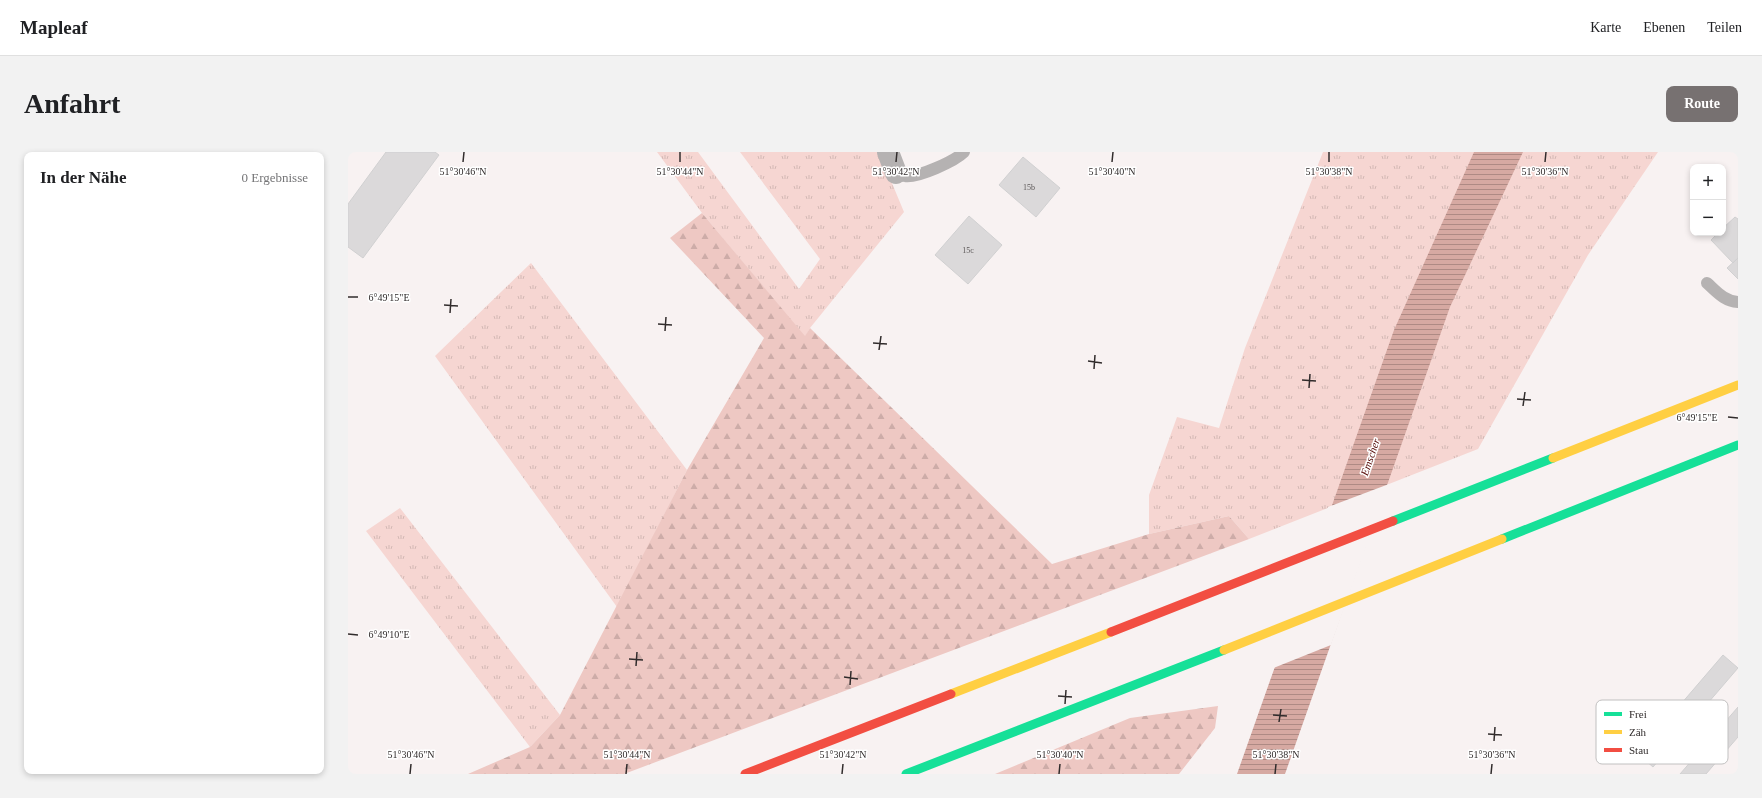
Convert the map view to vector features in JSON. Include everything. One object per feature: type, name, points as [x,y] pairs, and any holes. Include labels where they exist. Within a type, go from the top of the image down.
[{"type":"highway","points":[[745,774],[1220,590],[1738,385]]},
{"type":"highway","points":[[906,774],[1198,660],[1738,445]]},
{"type":"street","points":[[888,152],[896,173]]},
{"type":"lane","points":[[896,173],[905,176],[914,175],[959,158],[964,152]]},
{"type":"lane","points":[[1707,283],[1723,298],[1731,302],[1738,302]]},
{"type":"green space","points":[[657,152],[698,152],[799,289],[820,259],[740,152],[879,152],[904,212],[810,328],[805,337],[702,213]]},
{"type":"green space","points":[[1323,152],[1658,152],[1588,255],[1478,449],[1249,539],[1229,516],[1149,534],[1149,495],[1177,417],[1219,428],[1245,348]]},
{"type":"green space","points":[[702,213],[805,336],[810,328],[1052,564],[1149,534],[1229,516],[1249,539],[624,774],[468,774],[530,747],[560,715],[687,470],[764,338],[670,238]]},
{"type":"green space","points":[[531,263],[687,470],[617,607],[435,356]]},
{"type":"green space","points":[[400,508],[560,715],[530,747],[366,531]]},
{"type":"green space","points":[[1218,706],[1215,728],[1179,774],[995,774],[1130,718]]},
{"type":"water","name":"Emscher","points":[[1474,152],[1523,152],[1450,307],[1285,774],[1237,774],[1394,330]]},
{"type":"pier","points":[[1389,484],[1331,645],[1271,669],[1328,507]]},
{"type":"building","points":[[386,152],[435,152],[439,155],[363,258],[348,247],[348,204]]},
{"type":"building","points":[[1023,157],[1060,188],[1036,217],[999,185]]},
{"type":"building","points":[[969,216],[1002,245],[968,284],[935,255]]},
{"type":"building","points":[[1735,217],[1738,219],[1738,258],[1733,263],[1711,240],[1715,236],[1726,236],[1726,225]]},
{"type":"building","points":[[1738,258],[1738,279],[1727,268]]},
{"type":"building","points":[[1723,655],[1738,668],[1711,700],[1684,700]]},
{"type":"building","points":[[1738,707],[1738,737],[1728,749],[1728,719]]},
{"type":"building","points":[[1689,764],[1715,764],[1706,774],[1680,774]]},
{"type":"traffic: fast","points":[[1502,539],[1738,445]]},
{"type":"traffic: fast","points":[[1393,521],[1553,458]]},
{"type":"traffic: fast","points":[[906,774],[1224,650]]},
{"type":"traffic: slow","points":[[1553,458],[1738,385]]},
{"type":"traffic: slow","points":[[1224,650],[1502,539]]},
{"type":"traffic: slow","points":[[951,694],[1111,632]]},
{"type":"traffic: jam","points":[[1111,632],[1393,521]]},
{"type":"traffic: jam","points":[[745,774],[951,694]]}]
